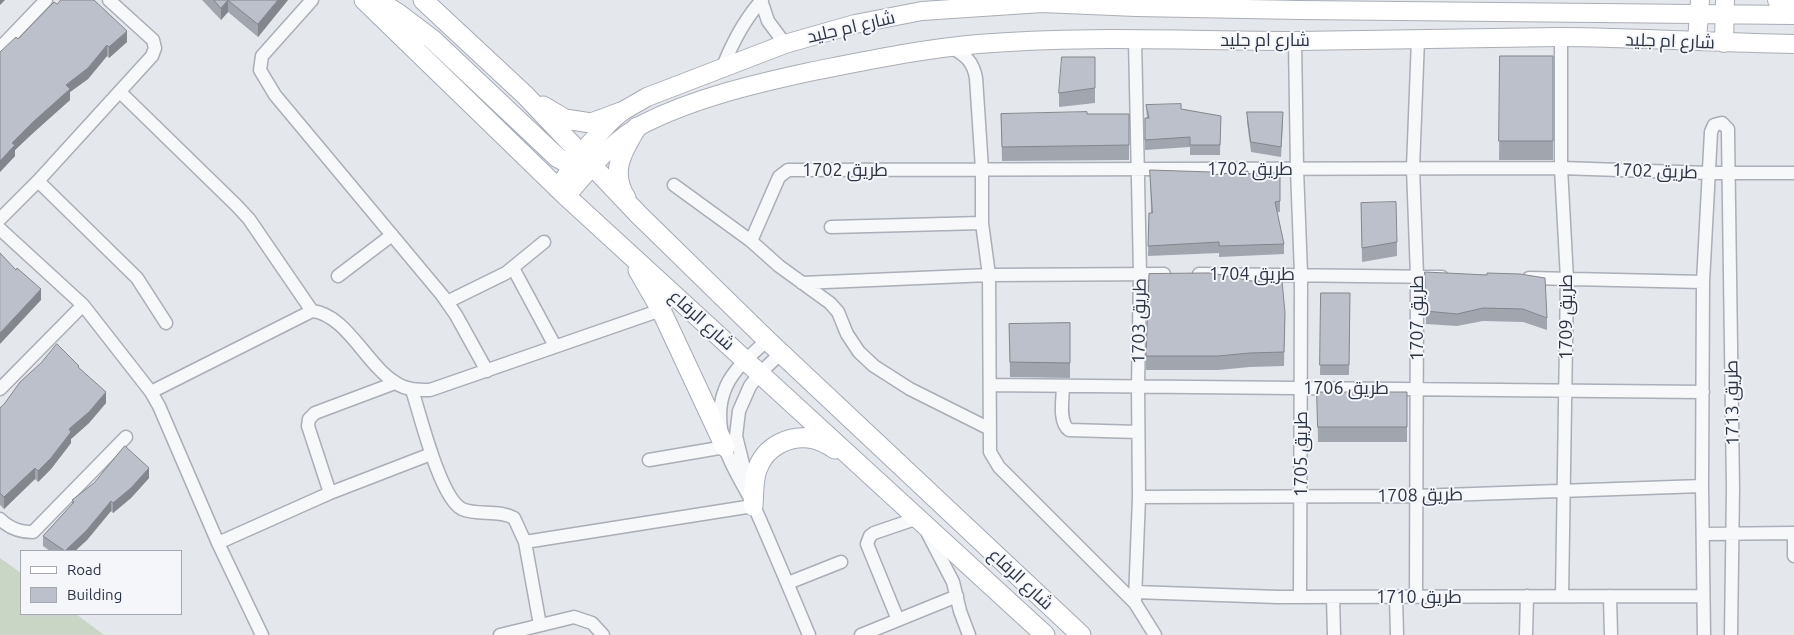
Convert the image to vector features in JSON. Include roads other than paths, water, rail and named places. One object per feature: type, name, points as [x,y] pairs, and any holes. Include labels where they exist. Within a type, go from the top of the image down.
[{"type":"main road","name":"شارع الرفاع","points":[[364,0],[628,254],[1044,635]]},
{"type":"main road","points":[[377,0],[400,14],[432,39],[558,158],[581,162]]},
{"type":"main road","name":"شارع الرفاع","points":[[423,0],[525,95],[581,162],[1081,635]]},
{"type":"main road","points":[[525,95],[565,119],[591,123],[621,112]]},
{"type":"main road","points":[[637,127],[623,149],[618,163],[617,174],[624,195],[639,215]]},
{"type":"main road","points":[[628,254],[661,310],[725,447]]},
{"type":"main road","points":[[754,506],[756,470],[770,450],[780,443],[792,439],[816,440],[856,461]]},
{"type":"street","points":[[0,48],[46,0]]},
{"type":"street","points":[[0,219],[38,181],[152,56],[155,48],[153,40],[110,0]]},
{"type":"street","points":[[312,0],[262,56],[260,70],[275,95],[456,315],[487,371]]},
{"type":"street","points":[[762,0],[768,21],[785,44]]},
{"type":"street","points":[[722,68],[744,22],[762,0]]},
{"type":"street","points":[[1560,11],[1637,0]]},
{"type":"street","points":[[1777,0],[1794,3]]},
{"type":"street","name":"شارع ام جليد","points":[[562,192],[581,162],[621,112],[647,97],[785,44],[855,24],[922,11],[1042,3],[1184,8],[1560,11],[1725,7],[1794,15]]},
{"type":"street","points":[[1697,41],[1699,7]]},
{"type":"street","points":[[1724,43],[1725,7]]},
{"type":"street","name":"شارع ام جليد","points":[[581,162],[637,127],[678,109],[727,92],[861,61],[951,48],[1033,41],[1135,39],[1295,41],[1561,37],[1794,44]]},
{"type":"street","name":"طريق 1709","points":[[1561,37],[1561,168],[1567,279],[1562,596]]},
{"type":"street","name":"طريق 1703","points":[[1135,39],[1140,274],[1139,498],[1135,598]]},
{"type":"street","name":"طريق 1707","points":[[1416,597],[1417,276],[1413,168],[1418,39]]},
{"type":"street","name":"طريق 1705","points":[[1295,41],[1301,274],[1300,597]]},
{"type":"street","points":[[951,48],[969,58],[976,78],[982,169],[982,223],[989,275],[990,452],[999,467],[1135,598],[1155,635]]},
{"type":"street","points":[[120,92],[249,219],[312,311]]},
{"type":"street","name":"طريق 1713","points":[[1704,635],[1702,486],[1703,282],[1711,128],[1718,123],[1722,123],[1728,128],[1729,172],[1733,488],[1731,635]]},
{"type":"street","name":"طريق 1702","points":[[751,241],[779,176],[788,170],[1561,168],[1794,172]]},
{"type":"street","points":[[38,181],[137,278],[166,323]]},
{"type":"street","points":[[674,185],[751,241],[802,283],[830,303],[838,312],[847,334],[859,352],[874,366],[910,390],[990,429]]},
{"type":"street","points":[[831,227],[982,223]]},
{"type":"street","points":[[0,228],[83,305],[151,392],[159,406],[218,543],[262,635]]},
{"type":"street","points":[[338,276],[392,235]]},
{"type":"street","points":[[446,302],[506,273],[544,242]]},
{"type":"street","points":[[512,268],[555,346]]},
{"type":"street","name":"طريق 1704","points":[[802,283],[989,275],[1301,274],[1457,277]]},
{"type":"street","points":[[1517,278],[1703,282]]},
{"type":"street","points":[[0,389],[83,305]]},
{"type":"street","points":[[151,392],[312,311],[330,315],[370,360],[395,383],[412,390],[430,390],[661,310]]},
{"type":"street","points":[[754,506],[736,436],[736,424],[753,367],[767,340]]},
{"type":"street","points":[[781,353],[733,375],[724,392],[721,405],[721,432],[725,447],[754,506],[809,635]]},
{"type":"street","points":[[330,493],[308,426],[309,419],[315,413],[395,383]]},
{"type":"street","name":"طريق 1706","points":[[990,385],[1703,392]]},
{"type":"street","points":[[1063,386],[1063,420],[1069,430],[1138,432]]},
{"type":"street","points":[[412,390],[431,454],[454,503],[462,509],[509,515],[514,518],[525,542],[540,625]]},
{"type":"street","points":[[0,520],[21,532],[33,532],[126,437]]},
{"type":"street","points":[[649,460],[725,447]]},
{"type":"street","points":[[218,543],[330,493],[431,454]]},
{"type":"street","name":"طريق 1708","points":[[1139,498],[1416,496],[1702,486]]},
{"type":"street","points":[[525,542],[754,506]]},
{"type":"street","points":[[898,620],[867,544],[874,533],[920,521],[953,582],[969,635]]},
{"type":"street","points":[[1703,534],[1794,533],[1794,556]]},
{"type":"street","points":[[788,583],[841,562]]},
{"type":"street","points":[[861,635],[957,596]]},
{"type":"street","points":[[1526,635],[1527,596]]},
{"type":"street","points":[[1610,596],[1611,635]]},
{"type":"street","name":"طريق 1710","points":[[1135,598],[1703,596]]},
{"type":"street","points":[[1333,597],[1334,635]]},
{"type":"street","points":[[1396,597],[1397,635]]},
{"type":"street","points":[[500,635],[574,617],[592,623],[603,635]]}]
